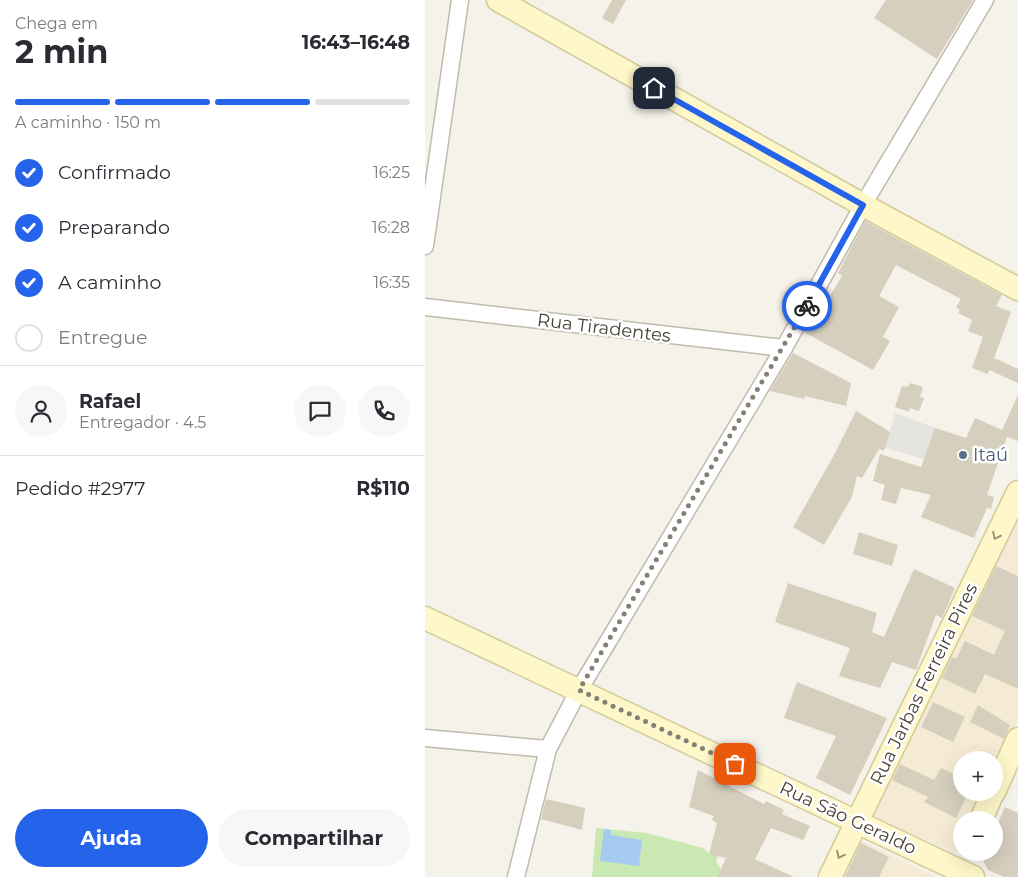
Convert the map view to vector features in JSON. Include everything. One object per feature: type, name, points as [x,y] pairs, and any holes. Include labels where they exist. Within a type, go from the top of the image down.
[{"type":"street","points":[[425,246],[460,0]]},
{"type":"street","points":[[498,0],[863,205],[1018,289]]},
{"type":"street","points":[[517,877],[548,749],[579,690],[784,348],[863,205],[985,0]]},
{"type":"street","name":"Rua Tiradentes","points":[[425,307],[784,348]]},
{"type":"street","name":"Rua Jarbas Ferreira Pires","points":[[829,877],[1017,496]]},
{"type":"street","name":"Rua São Geraldo","points":[[425,618],[963,869]]},
{"type":"street","points":[[425,738],[548,749]]},
{"type":"street","points":[[1003,772],[1018,739]]},
{"type":"shaded area","points":[[895,413],[935,428],[924,459],[885,448]]},
{"type":"shaded area","points":[[1018,522],[1018,719],[1003,752],[953,751],[953,801],[979,801],[974,811],[953,811],[953,852],[872,816],[931,699],[992,564]]},
{"type":"shaded area","points":[[859,840],[936,877],[841,877]]},
{"type":"green space","points":[[596,828],[647,833],[703,848],[708,853],[718,856],[716,862],[726,877],[592,877]]},
{"type":"water","points":[[604,829],[611,830],[611,835],[642,840],[639,866],[600,861]]},
{"type":"building","points":[[612,0],[626,0],[613,24],[602,18]]},
{"type":"building","points":[[886,0],[973,0],[937,59],[874,18]]},
{"type":"building","points":[[865,221],[1002,295],[996,306],[1011,312],[994,358],[1018,369],[1018,383],[989,370],[988,374],[972,368],[983,337],[968,331],[972,320],[958,313],[960,310],[956,307],[961,299],[896,265],[879,296],[899,307],[883,337],[890,341],[873,370],[804,332],[823,299],[827,301],[842,276],[838,273]]},
{"type":"building","points":[[793,353],[851,383],[846,406],[805,396],[804,399],[770,391]]},
{"type":"building","points":[[911,383],[923,387],[920,397],[924,398],[919,411],[910,408],[909,412],[895,407],[902,386],[907,387]]},
{"type":"building","points":[[1018,395],[1018,441],[1007,437],[987,495],[994,497],[991,509],[987,508],[974,538],[921,517],[931,495],[901,488],[896,504],[881,500],[885,485],[873,481],[880,454],[921,467],[935,428],[966,438],[975,418],[1002,430]]},
{"type":"building","points":[[856,411],[890,432],[884,451],[879,449],[862,478],[857,476],[852,497],[824,545],[793,527],[833,457]]},
{"type":"building","points":[[859,532],[898,545],[892,566],[853,554]]},
{"type":"building","points":[[996,566],[1018,576],[1018,689],[985,674],[975,694],[942,678],[952,657],[956,659],[965,641],[994,655],[1005,631],[972,616]]},
{"type":"building","points":[[914,569],[955,588],[942,618],[936,615],[916,670],[892,662],[880,688],[839,676],[850,648],[775,622],[788,583],[877,613],[872,632],[884,637]]},
{"type":"building","points":[[797,682],[887,718],[850,795],[816,778],[836,736],[784,718]]},
{"type":"building","points":[[933,702],[965,717],[953,742],[921,727]]},
{"type":"building","points":[[978,705],[1010,725],[1004,739],[970,722]]},
{"type":"building","points":[[900,764],[934,780],[941,768],[953,774],[953,801],[964,801],[960,811],[953,811],[953,816],[924,802],[928,797],[892,780]]},
{"type":"building","points":[[698,770],[764,804],[766,801],[784,810],[782,814],[810,826],[803,840],[771,828],[755,859],[794,877],[717,877],[726,858],[709,854],[717,823],[712,820],[714,816],[689,807]]},
{"type":"building","points":[[546,799],[585,808],[582,830],[541,819]]},
{"type":"building","points":[[1005,807],[1018,813],[1018,877],[1004,877],[988,870],[984,861],[1003,861],[1003,812]]},
{"type":"building","points":[[861,843],[889,857],[879,877],[845,877]]},
{"type":"way so far","points":[[735,764],[579,690],[784,348],[807,306]]},
{"type":"place","name":"Itaú","points":[[963,455]]},
{"type":"route","points":[[654,88],[863,205],[807,306]]}]
